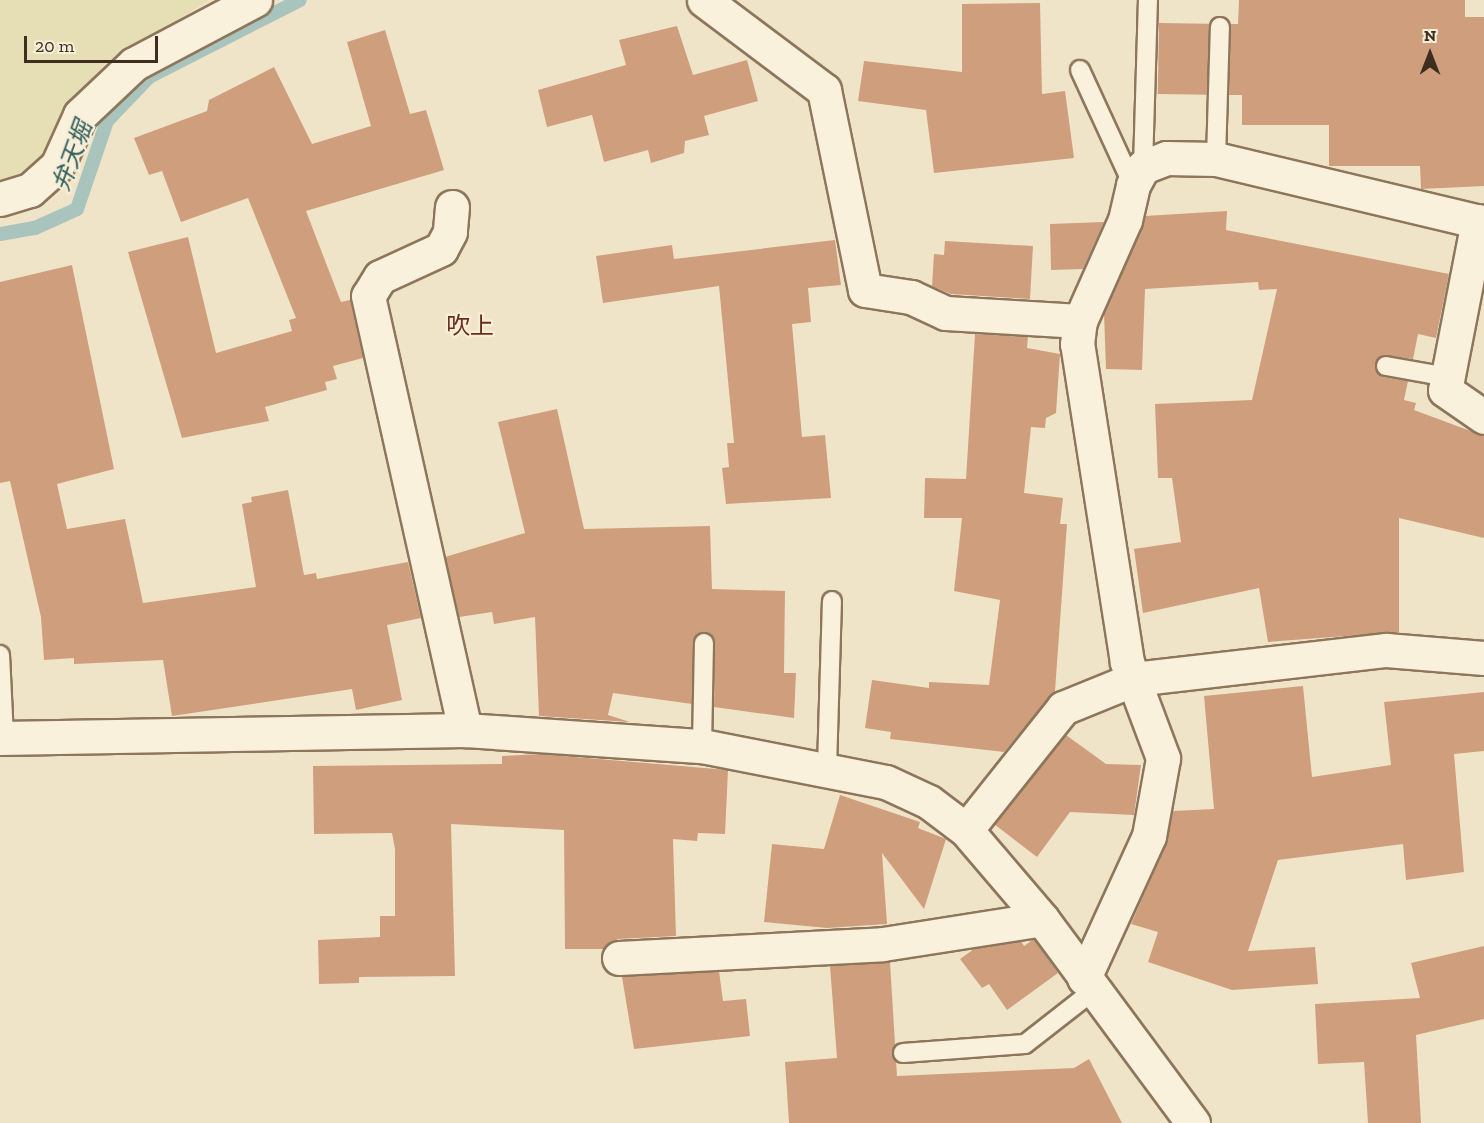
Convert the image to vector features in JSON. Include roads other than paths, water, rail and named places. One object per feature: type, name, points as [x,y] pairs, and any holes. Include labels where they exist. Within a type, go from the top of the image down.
[{"type":"street","points":[[0,199],[30,190],[57,166],[80,116],[134,64],[255,0]]},
{"type":"street","points":[[704,0],[824,90],[865,290],[911,297],[946,313],[1080,321]]},
{"type":"street","points":[[1089,984],[1158,813],[1163,758],[1134,679],[1100,498],[1077,344],[1080,321],[1125,220],[1138,176],[1166,158],[1216,159],[1481,222],[1445,390],[1484,417]]},
{"type":"street","points":[[452,207],[450,232],[441,249],[380,277],[368,296],[465,730]]},
{"type":"street","points":[[966,830],[1063,708],[1134,679],[1386,650],[1484,658]]},
{"type":"street","points":[[2,738],[465,730],[702,746],[827,768],[886,782],[929,802],[966,830],[1042,919],[1193,1123]]},
{"type":"street","points":[[619,958],[884,944],[1042,919]]},
{"type":"lane","points":[[1138,176],[1148,0]]},
{"type":"lane","points":[[1216,159],[1220,27]]},
{"type":"lane","points":[[1080,70],[1138,176]]},
{"type":"lane","points":[[1386,366],[1447,377]]},
{"type":"lane","points":[[827,768],[832,601]]},
{"type":"lane","points":[[702,746],[704,643]]},
{"type":"lane","points":[[0,655],[2,738]]},
{"type":"lane","points":[[903,1053],[1025,1044],[1089,984]]},
{"type":"waterway","name":"弁天堀","points":[[0,234],[35,228],[77,209],[107,121],[149,77],[300,0]]},
{"type":"district","name":"吹上","points":[[470,326]]}]
